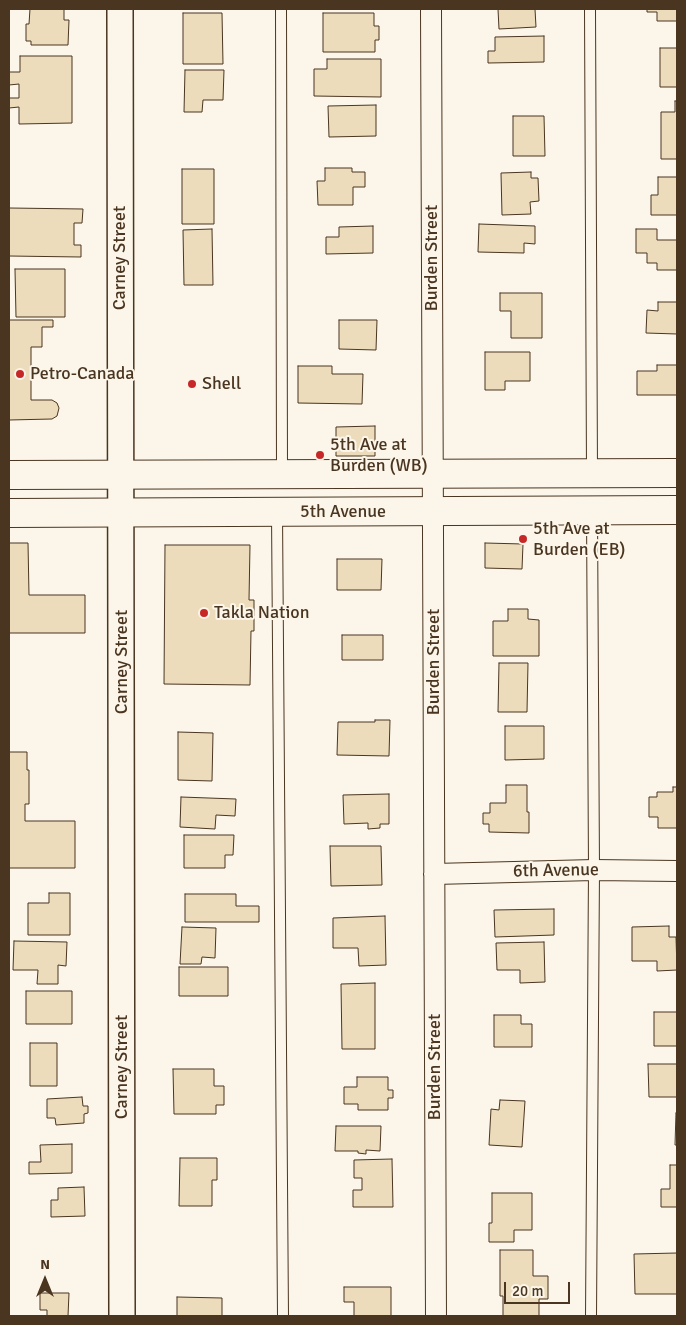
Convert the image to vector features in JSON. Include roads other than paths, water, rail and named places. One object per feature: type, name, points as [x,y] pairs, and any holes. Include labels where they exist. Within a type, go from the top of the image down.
[{"type":"main road","points":[[9,475],[677,473]]},
{"type":"main road","name":"5th Avenue","points":[[9,513],[677,510]]},
{"type":"street","name":"Carney Street","points":[[120,9],[122,1316]]},
{"type":"street","name":"Burden Street","points":[[431,9],[436,1316]]},
{"type":"street","name":"6th Avenue","points":[[434,874],[594,870],[677,871]]},
{"type":"lane","points":[[281,9],[282,474]]},
{"type":"lane","points":[[590,9],[592,474]]},
{"type":"lane","points":[[591,1316],[594,870],[592,511]]},
{"type":"lane","points":[[277,513],[283,1316]]},
{"type":"place","name":"Petro-Canada","points":[[20,374]]},
{"type":"place","name":"Shell","points":[[192,384]]},
{"type":"place","name":"5th Ave at Burden (WB)","points":[[320,455]]},
{"type":"place","name":"5th Ave at Burden (EB)","points":[[523,539]]},
{"type":"place","name":"Takla Nation","points":[[204,613]]}]
